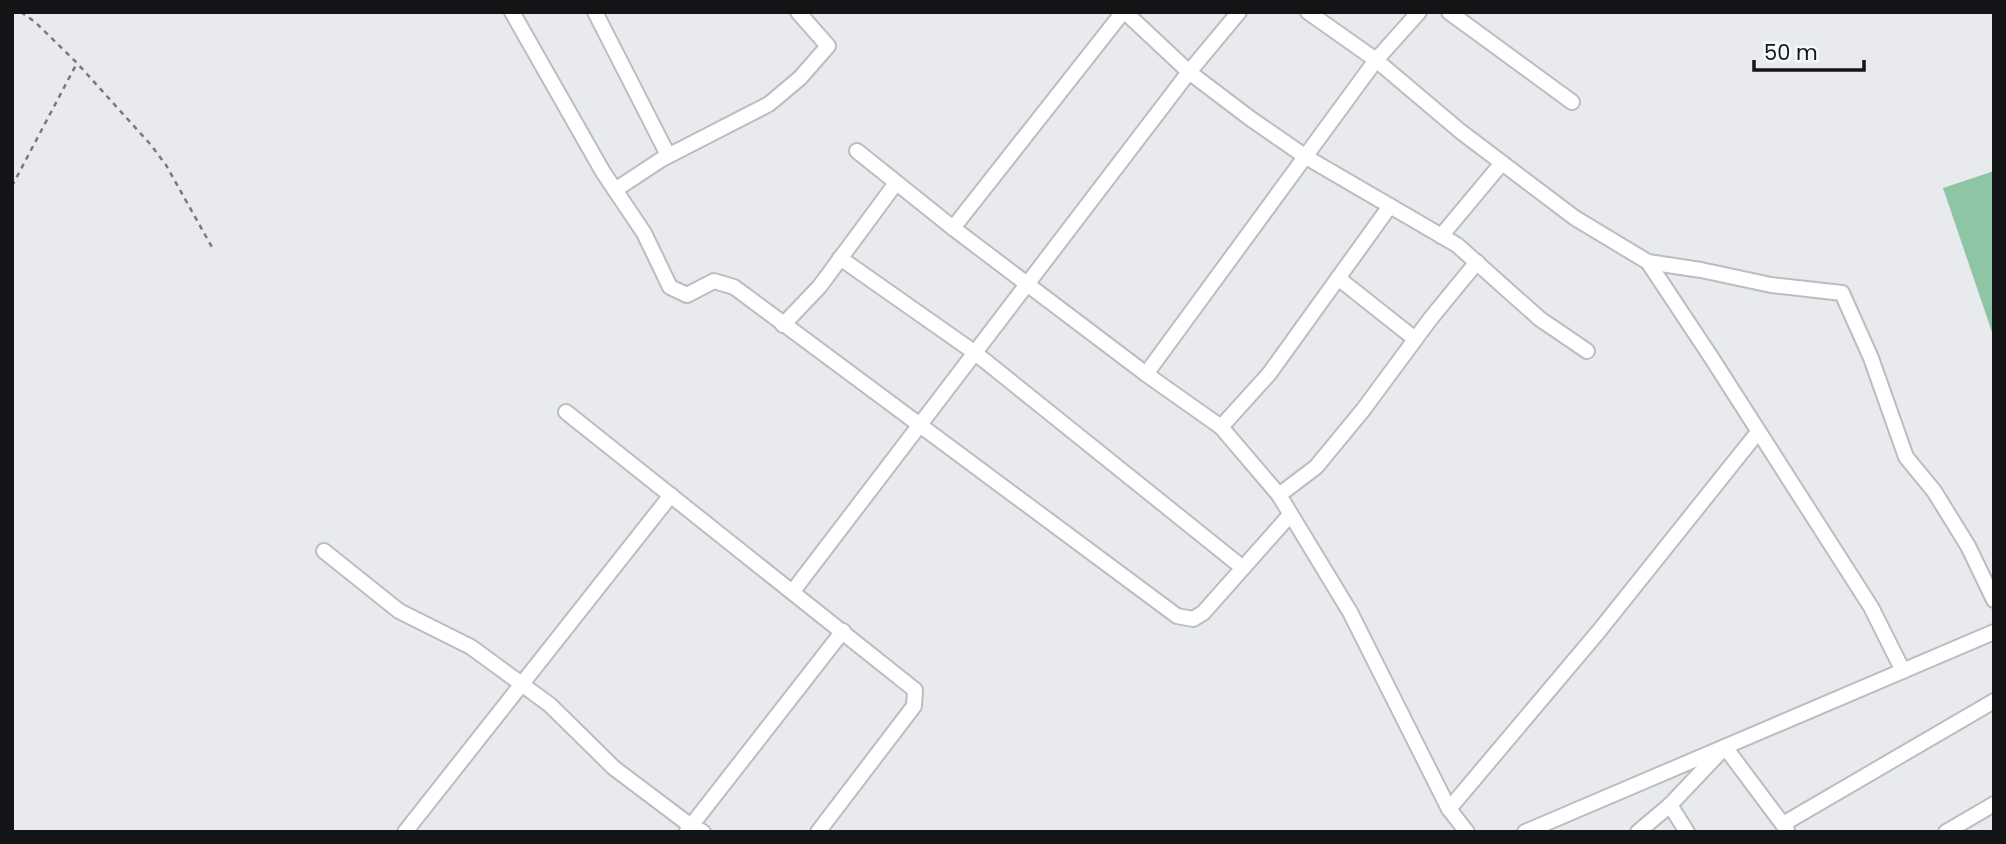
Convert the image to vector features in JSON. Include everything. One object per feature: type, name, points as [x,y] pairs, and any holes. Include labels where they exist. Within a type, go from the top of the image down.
[{"type":"street","points":[[512,12],[615,190],[644,233],[670,287],[687,295],[714,281],[734,288],[1182,618],[1199,616],[1290,515]]},
{"type":"street","points":[[595,12],[668,155]]},
{"type":"street","points":[[615,190],[668,155],[769,104],[800,78],[828,46],[798,12]]},
{"type":"street","points":[[953,228],[1124,12],[1189,72],[1251,119],[1306,157],[1457,245],[1540,319],[1587,351]]},
{"type":"street","points":[[793,591],[1189,72],[1239,12]]},
{"type":"street","points":[[1308,12],[1376,60],[1460,131],[1575,218],[1648,262],[1771,285],[1842,293],[1871,358],[1906,457],[1941,502],[1968,546],[1994,600]]},
{"type":"street","points":[[1146,373],[1376,60],[1419,12]]},
{"type":"street","points":[[1449,12],[1572,102]]},
{"type":"street","points":[[857,151],[953,228],[1221,427],[1279,495],[1350,612],[1449,809],[1467,832]]},
{"type":"street","points":[[1441,236],[1502,163]]},
{"type":"street","points":[[783,325],[820,286],[896,183]]},
{"type":"street","points":[[1221,427],[1269,374],[1390,206]]},
{"type":"street","points":[[839,258],[974,352],[1243,568]]},
{"type":"street","points":[[1279,495],[1316,467],[1476,262]]},
{"type":"street","points":[[1648,262],[1871,607],[1903,671]]},
{"type":"street","points":[[1338,278],[1415,339]]},
{"type":"street","points":[[566,412],[912,685],[916,701],[818,832]]},
{"type":"street","points":[[1449,809],[1599,631],[1758,432]]},
{"type":"street","points":[[404,832],[671,495]]},
{"type":"street","points":[[324,551],[399,611],[471,647],[550,705],[614,768],[693,830],[843,631]]},
{"type":"street","points":[[1525,832],[1994,632]]},
{"type":"street","points":[[1725,747],[1785,828],[1994,701]]},
{"type":"street","points":[[1638,832],[1670,805],[1725,747]]},
{"type":"street","points":[[1946,832],[1994,804]]},
{"type":"street","points":[[1670,805],[1687,832]]},
{"type":"path","points":[[21,12],[77,63],[166,165],[213,249]]},
{"type":"path","points":[[12,186],[77,63]]},
{"type":"green space","points":[[1994,171],[1994,338],[1943,188]]}]
